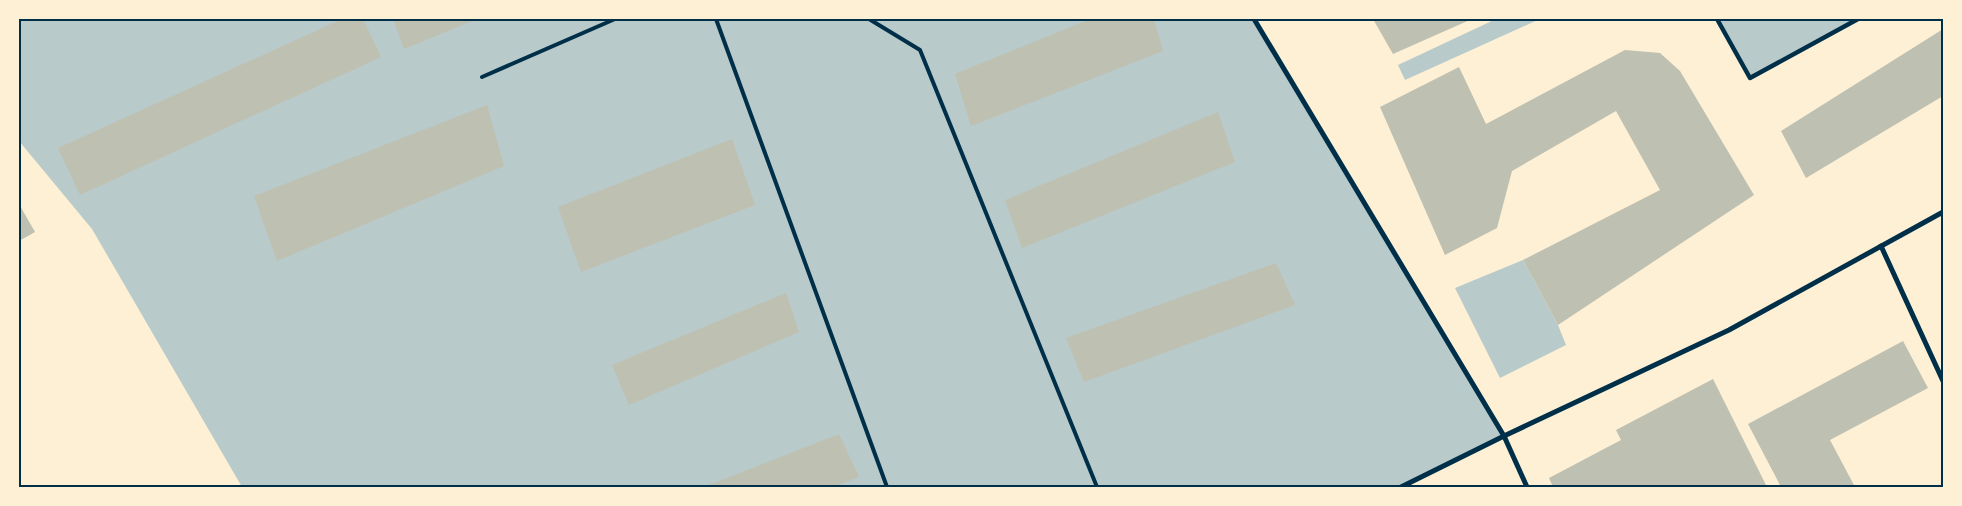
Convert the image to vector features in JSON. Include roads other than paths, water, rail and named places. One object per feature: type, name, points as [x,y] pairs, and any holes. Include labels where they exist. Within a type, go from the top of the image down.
[{"type":"street","points":[[1254,19],[1504,436],[1526,487]]},
{"type":"street","points":[[1717,19],[1750,78],[1858,19]]},
{"type":"street","points":[[1401,487],[1504,436],[1729,330],[1943,212]]},
{"type":"street","points":[[1881,246],[1943,381]]},
{"type":"lane","points":[[482,77],[615,19]]},
{"type":"lane","points":[[716,19],[887,487]]},
{"type":"lane","points":[[869,19],[920,50],[1096,487]]}]
